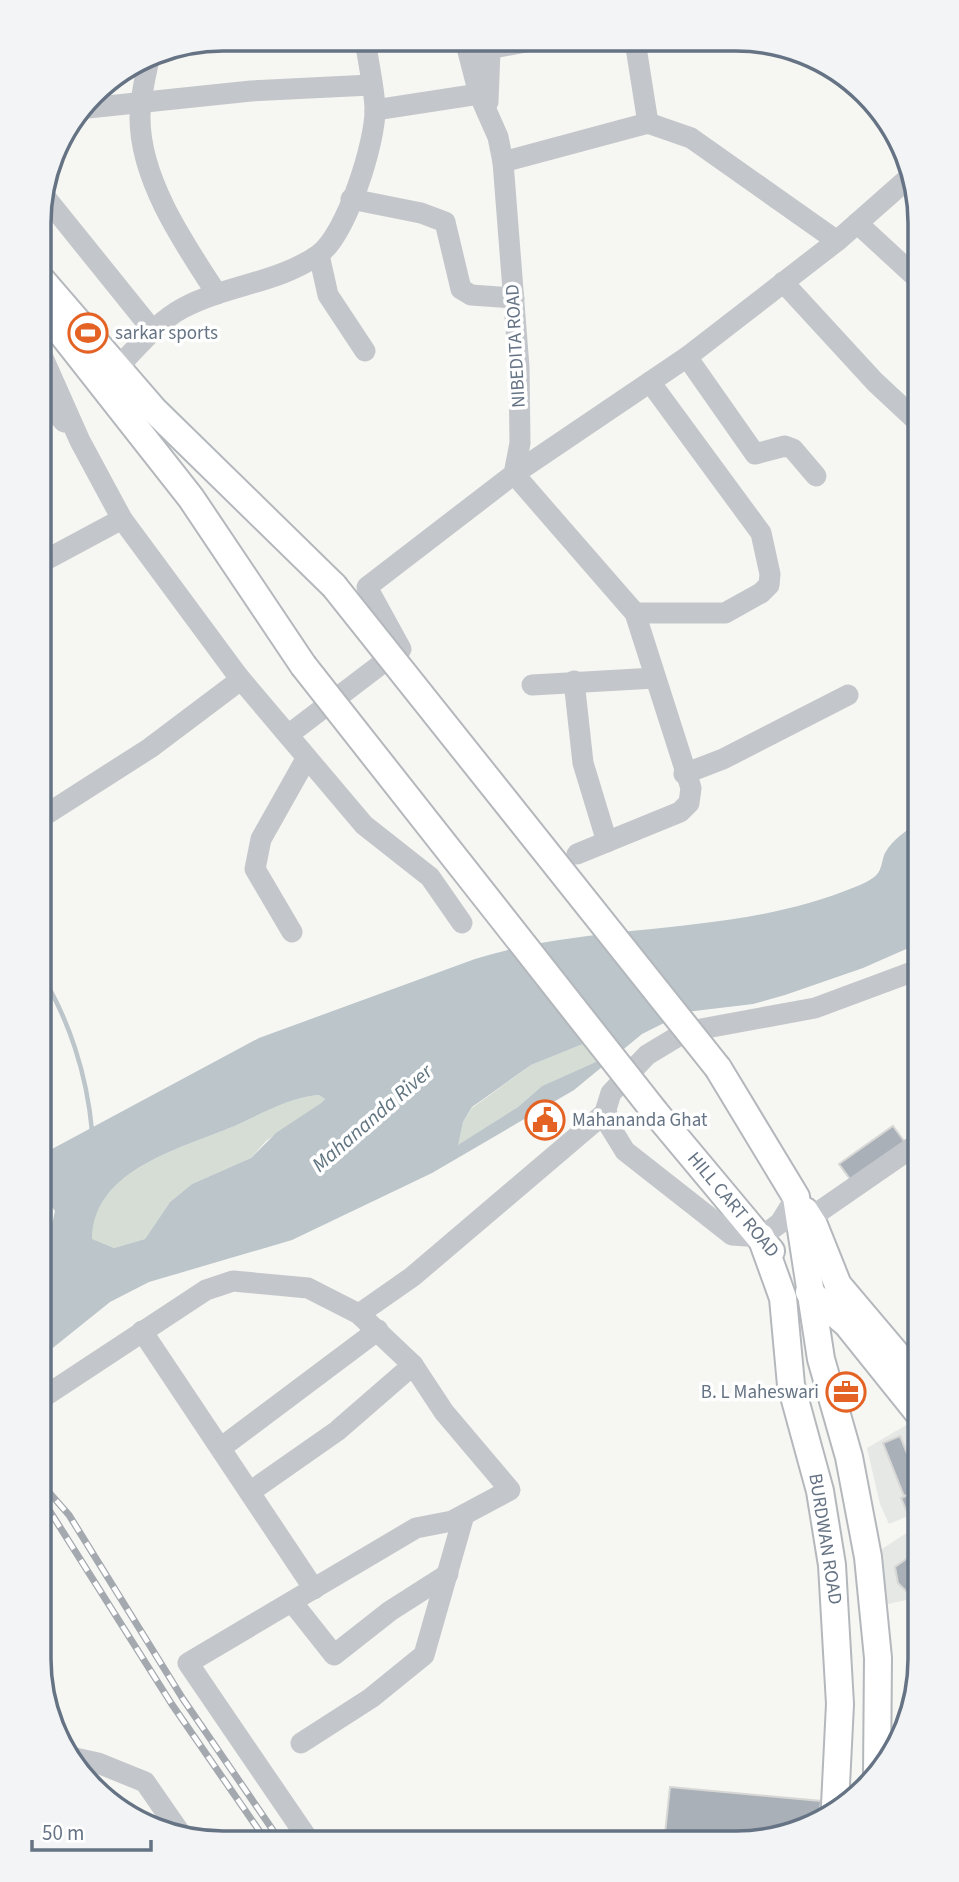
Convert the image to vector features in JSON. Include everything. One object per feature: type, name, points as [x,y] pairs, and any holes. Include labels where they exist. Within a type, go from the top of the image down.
[{"type":"main road","name":"HILL CART ROAD","points":[[51,291],[116,369],[190,446],[334,586],[718,1068],[803,1208],[838,1284],[908,1368]]},
{"type":"main road","name":"HILL CART ROAD","points":[[51,320],[191,498],[303,665],[656,1112],[812,1296],[847,1324],[908,1400]]},
{"type":"main road","name":"HILL CART ROAD","points":[[803,1208],[812,1296]]},
{"type":"main road","name":"BURDWAN ROAD","points":[[761,1237],[777,1276],[787,1317],[790,1385],[820,1491],[836,1602],[841,1704],[835,1800]]},
{"type":"main road","points":[[787,1317],[812,1296],[838,1284]]},
{"type":"main road","name":"BURDWAN ROAD","points":[[812,1296],[821,1359],[849,1457],[868,1557],[878,1658],[877,1758]]},
{"type":"street","points":[[116,369],[182,308],[267,279],[319,255],[342,226],[370,144],[375,110],[367,51]]},
{"type":"street","name":"NIBEDITA ROAD","points":[[468,51],[483,103],[498,137],[503,162],[519,367],[520,443],[514,474]]},
{"type":"street","points":[[375,110],[483,103],[488,51]]},
{"type":"street","points":[[637,51],[648,123]]},
{"type":"street","points":[[147,69],[140,119],[147,159],[178,234],[217,294]]},
{"type":"street","points":[[95,107],[251,91],[371,85]]},
{"type":"street","points":[[503,162],[648,123],[691,138],[837,241]]},
{"type":"street","points":[[288,735],[401,649],[368,587],[514,474],[687,358],[837,241],[903,183]]},
{"type":"street","points":[[351,199],[445,222],[461,289],[471,295],[514,298]]},
{"type":"street","points":[[52,204],[154,332]]},
{"type":"street","points":[[857,223],[908,270]]},
{"type":"street","points":[[319,255],[328,295],[365,351]]},
{"type":"street","points":[[783,282],[875,382],[908,413]]},
{"type":"street","points":[[687,358],[755,454],[785,446],[793,449],[816,476]]},
{"type":"street","points":[[51,376],[80,441],[121,519],[238,677],[364,825],[430,877],[462,923]]},
{"type":"street","points":[[635,613],[725,613],[761,593],[769,585],[770,574],[761,533],[650,382]]},
{"type":"street","points":[[51,407],[80,441]]},
{"type":"street","points":[[514,474],[635,613],[684,774],[691,788],[689,803],[680,812],[577,854]]},
{"type":"street","points":[[51,557],[121,519]]},
{"type":"street","points":[[51,804],[150,748],[235,684],[238,677]]},
{"type":"street","points":[[532,685],[655,678]]},
{"type":"street","points":[[574,681],[583,763],[607,842]]},
{"type":"street","points":[[684,774],[723,759],[848,695]]},
{"type":"street","points":[[292,932],[255,869],[261,839],[306,759]]},
{"type":"street","points":[[908,973],[814,1008],[685,1032],[647,1055],[627,1072],[611,1093],[606,1112],[617,1143],[661,1181],[732,1235],[761,1237],[803,1208],[908,1152]]},
{"type":"street","points":[[359,1314],[412,1278],[606,1112]]},
{"type":"street","points":[[51,1392],[206,1290],[233,1281],[308,1288],[359,1314],[414,1365],[444,1412],[510,1490],[452,1521],[416,1528],[188,1663],[303,1831]]},
{"type":"street","points":[[222,1447],[378,1330]]},
{"type":"street","points":[[142,1331],[314,1588]]},
{"type":"street","points":[[250,1492],[337,1431],[414,1365]]},
{"type":"street","points":[[301,1743],[371,1698],[424,1655],[464,1515]]},
{"type":"street","points":[[292,1602],[334,1654],[390,1611],[448,1574]]},
{"type":"street","points":[[89,1767],[145,1782],[174,1824]]},
{"type":"shaded area","points":[[588,1042],[600,1060],[542,1086],[518,1107],[457,1146],[463,1122],[472,1108],[531,1065]]},
{"type":"shaded area","points":[[319,1095],[325,1099],[321,1103],[266,1141],[251,1158],[192,1184],[170,1202],[145,1239],[114,1248],[91,1239],[96,1214],[108,1194],[126,1177],[147,1163],[278,1106]]},
{"type":"shaded area","points":[[908,1424],[908,1516],[889,1524],[880,1504],[867,1448]]},
{"type":"shaded area","points":[[908,1532],[908,1600],[879,1606],[873,1555]]},
{"type":"water","name":"Mahananda River","points":[[908,830],[908,948],[863,968],[785,995],[753,1004],[686,1012],[642,1034],[574,1090],[432,1173],[292,1240],[149,1282],[110,1302],[51,1349],[51,1227],[55,1211],[51,1207],[51,1150],[259,1038],[475,959],[570,938],[761,914],[808,903],[858,886],[876,875],[888,848]],"holes":[[[588,1042],[600,1060],[542,1086],[518,1107],[458,1145],[463,1122],[472,1107],[531,1065]],[[319,1095],[325,1099],[276,1133],[251,1158],[192,1184],[170,1202],[145,1239],[114,1248],[92,1239],[97,1214],[108,1194],[126,1177],[147,1163],[278,1106]]]},
{"type":"building","points":[[893,1126],[907,1145],[853,1183],[839,1164]]},
{"type":"building","points":[[900,1436],[908,1456],[908,1494],[904,1496],[883,1443]]},
{"type":"building","points":[[908,1495],[908,1509],[906,1510],[901,1498]]},
{"type":"building","points":[[908,1558],[908,1593],[898,1583],[895,1567]]},
{"type":"building","points":[[670,1787],[821,1801],[820,1810],[813,1814],[770,1828],[665,1831]]},
{"type":"waterway","points":[[51,991],[68,1028],[81,1068],[92,1131]]},
{"type":"railway","points":[[51,1495],[69,1515],[183,1699],[273,1831]]},
{"type":"railway","points":[[51,1513],[171,1703],[259,1831]]},
{"type":"place","name":"sarkar sports","points":[[88,333]]},
{"type":"place","name":"Mahananda Ghat","points":[[545,1120]]},
{"type":"place","name":"B. L Maheswari","points":[[846,1392]]}]
